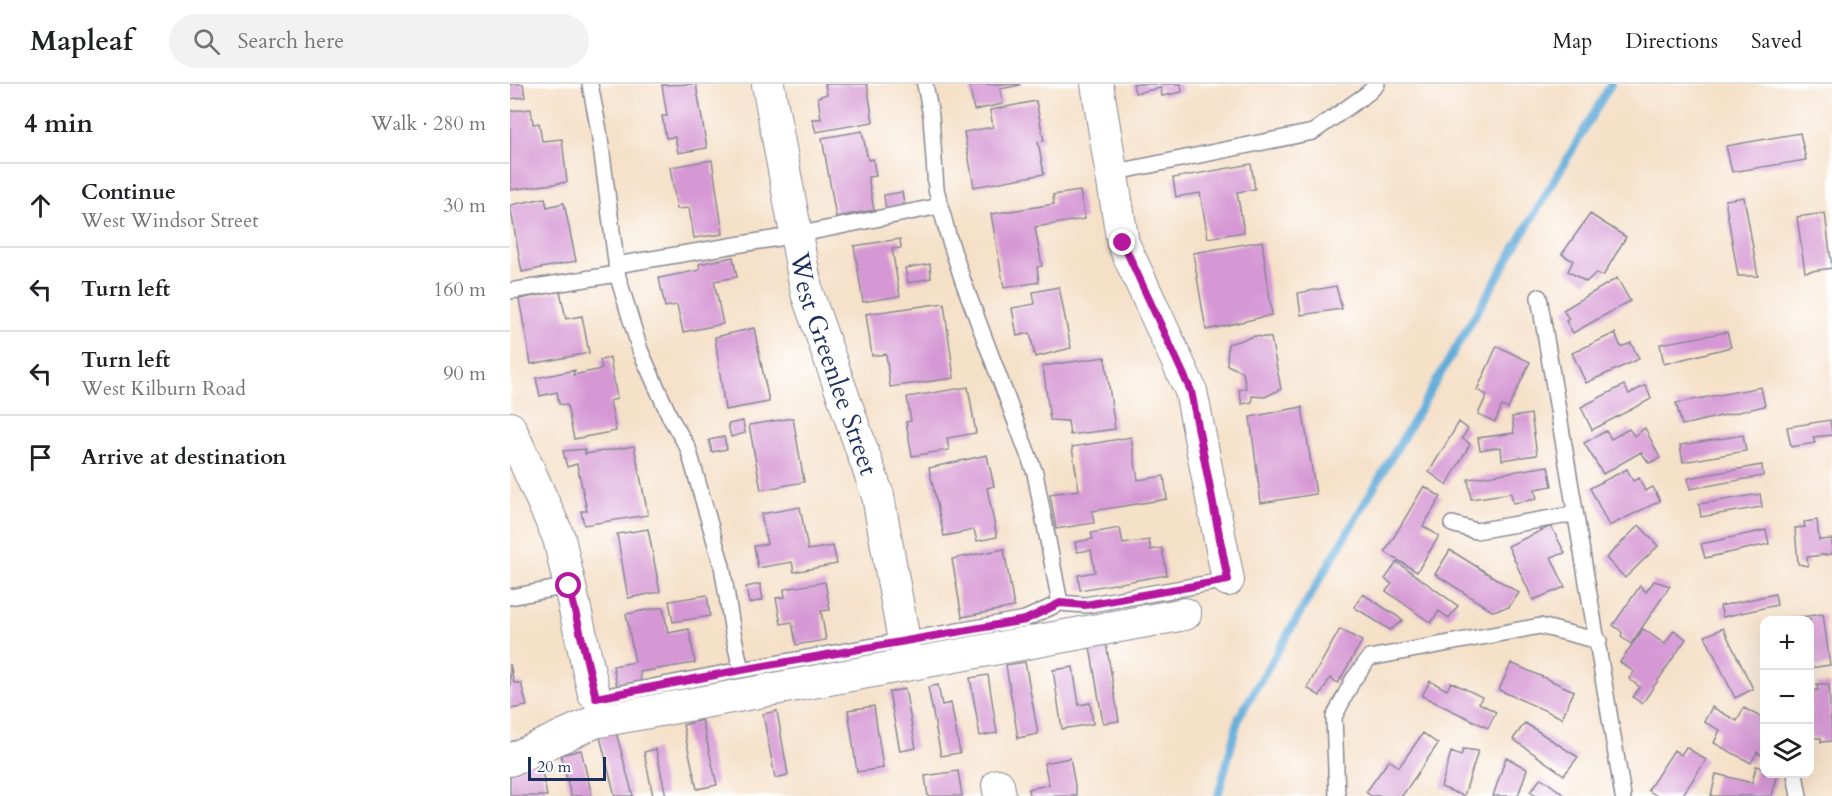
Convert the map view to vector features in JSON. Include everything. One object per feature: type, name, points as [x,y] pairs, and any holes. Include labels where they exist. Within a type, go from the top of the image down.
[{"type":"street","name":"West Greenlee Street","points":[[768,84],[807,293],[878,496],[904,641]]},
{"type":"street","points":[[1097,84],[1123,243],[1191,391],[1228,580]]},
{"type":"street","points":[[510,428],[559,538],[594,694]]},
{"type":"street","points":[[510,760],[594,722],[1185,614]]},
{"type":"lane","points":[[590,84],[599,131],[616,269],[640,350],[671,419],[688,448],[722,566],[741,670]]},
{"type":"lane","points":[[925,84],[931,116],[936,189],[940,206],[963,281],[1035,473],[1060,603]]},
{"type":"lane","points":[[1112,173],[1313,132],[1377,84]]},
{"type":"lane","points":[[510,291],[940,206]]},
{"type":"lane","points":[[1539,297],[1575,514],[1599,641],[1623,796]]},
{"type":"lane","points":[[1452,524],[1476,531],[1575,514]]},
{"type":"lane","points":[[594,694],[596,698],[1025,620],[1060,603],[1085,605],[1228,580]]},
{"type":"lane","points":[[510,597],[569,586]]},
{"type":"lane","points":[[1337,796],[1334,717],[1353,680],[1370,658],[1540,626],[1599,641]]},
{"type":"lane","points":[[1796,778],[1799,796]]},
{"type":"building","points":[[510,84],[523,84],[525,97],[510,99]]},
{"type":"building","points":[[696,84],[707,148],[678,153],[675,137],[666,138],[662,116],[667,116],[662,85]]},
{"type":"building","points":[[825,84],[867,84],[873,122],[816,132],[812,119],[821,119],[818,97],[827,94]]},
{"type":"building","points":[[969,84],[1020,85],[1000,89],[1003,104],[974,110]]},
{"type":"building","points":[[1133,84],[1181,84],[1182,92],[1162,96],[1161,88],[1135,93]]},
{"type":"building","points":[[1036,101],[1044,141],[1038,142],[1044,174],[974,187],[964,132],[993,127],[990,110]]},
{"type":"building","points":[[531,109],[533,124],[539,123],[542,141],[562,139],[567,182],[510,190],[510,111]]},
{"type":"building","points":[[862,131],[868,160],[873,159],[876,176],[868,177],[874,210],[836,217],[822,138]]},
{"type":"building","points":[[1800,133],[1806,160],[1732,172],[1726,146]]},
{"type":"building","points":[[712,160],[723,234],[694,238],[689,208],[677,209],[670,167]]},
{"type":"building","points":[[1251,164],[1255,189],[1237,192],[1244,232],[1208,238],[1200,193],[1176,197],[1173,178]]},
{"type":"building","points":[[1080,191],[1085,219],[1035,227],[1042,266],[1037,267],[1039,282],[1004,288],[991,214],[1054,204],[1053,195]]},
{"type":"building","points":[[902,192],[905,209],[886,212],[884,195]]},
{"type":"building","points":[[1744,197],[1758,276],[1738,276],[1725,200]]},
{"type":"building","points":[[545,198],[547,207],[564,203],[576,261],[522,272],[510,205]]},
{"type":"building","points":[[1825,213],[1832,268],[1805,272],[1797,217]]},
{"type":"building","points":[[1590,214],[1626,237],[1603,276],[1596,273],[1586,282],[1568,271],[1573,261],[1562,254]]},
{"type":"building","points":[[900,239],[901,248],[892,249],[900,296],[863,302],[854,246]]},
{"type":"building","points":[[1262,241],[1272,315],[1206,330],[1193,253]]},
{"type":"building","points":[[733,257],[737,277],[714,281],[723,324],[683,332],[677,305],[665,307],[659,278],[700,270],[699,264]]},
{"type":"building","points":[[930,264],[931,278],[908,283],[905,268]]},
{"type":"building","points":[[1617,278],[1630,301],[1573,333],[1566,321],[1569,319],[1563,310]]},
{"type":"building","points":[[1336,286],[1342,309],[1301,315],[1298,293]]},
{"type":"building","points":[[1059,287],[1071,348],[1035,357],[1030,333],[1017,336],[1012,308],[1035,304],[1033,292]]},
{"type":"building","points":[[560,291],[566,319],[582,316],[589,353],[531,364],[519,299]]},
{"type":"building","points":[[944,303],[954,378],[890,387],[886,354],[872,356],[866,314]]},
{"type":"building","points":[[754,328],[769,402],[725,410],[715,337]]},
{"type":"building","points":[[1727,332],[1731,347],[1664,364],[1660,344]]},
{"type":"building","points":[[1615,333],[1621,347],[1631,343],[1639,359],[1586,383],[1572,353]]},
{"type":"building","points":[[1255,336],[1271,338],[1281,389],[1265,397],[1252,396],[1252,402],[1242,404],[1239,390],[1246,388],[1243,372],[1227,365],[1228,344]]},
{"type":"building","points":[[1497,346],[1530,362],[1508,409],[1502,406],[1495,422],[1478,414],[1487,395],[1477,390]]},
{"type":"building","points":[[1105,357],[1115,429],[1070,435],[1068,421],[1050,420],[1043,366]]},
{"type":"building","points":[[610,358],[617,399],[610,401],[616,431],[574,439],[567,405],[559,404],[557,392],[540,396],[536,378],[575,370],[573,375],[602,369],[600,360]]},
{"type":"building","points":[[1624,385],[1629,394],[1646,385],[1651,399],[1592,430],[1581,407]]},
{"type":"building","points":[[968,387],[976,433],[947,438],[949,450],[912,456],[906,422],[911,421],[907,397]]},
{"type":"building","points":[[1761,387],[1765,406],[1682,425],[1676,403]]},
{"type":"building","points":[[1302,407],[1316,494],[1261,503],[1250,417]]},
{"type":"building","points":[[1531,414],[1537,455],[1502,460],[1501,447],[1480,450],[1478,438],[1514,433],[1512,417]]},
{"type":"building","points":[[793,418],[804,482],[761,490],[749,425]]},
{"type":"building","points":[[1830,420],[1832,435],[1813,437],[1815,443],[1791,447],[1787,427]]},
{"type":"building","points":[[743,421],[745,433],[731,437],[728,424]]},
{"type":"building","points":[[1459,422],[1468,429],[1462,438],[1470,444],[1447,485],[1429,472]]},
{"type":"building","points":[[1645,428],[1660,458],[1649,463],[1641,452],[1603,474],[1584,443],[1606,431],[1611,439],[1629,429],[1634,436]]},
{"type":"building","points":[[1743,435],[1746,451],[1683,462],[1680,445]]},
{"type":"building","points":[[724,437],[727,449],[712,452],[709,440]]},
{"type":"building","points":[[1131,437],[1138,480],[1164,476],[1167,499],[1092,511],[1094,523],[1056,529],[1050,494],[1079,490],[1072,447]]},
{"type":"building","points":[[634,446],[648,515],[584,525],[581,511],[587,511],[577,464],[567,467],[563,451],[585,449],[585,454]]},
{"type":"building","points":[[987,455],[994,486],[987,488],[997,537],[977,541],[974,530],[944,536],[929,468]]},
{"type":"building","points":[[1762,465],[1763,476],[1690,489],[1688,478]]},
{"type":"building","points":[[1548,466],[1552,486],[1535,489],[1537,499],[1513,503],[1511,493],[1471,499],[1468,479]]},
{"type":"building","points":[[1627,469],[1633,481],[1639,478],[1645,491],[1653,487],[1660,501],[1609,526],[1590,488]]},
{"type":"building","points":[[1424,486],[1441,497],[1423,526],[1439,536],[1417,572],[1385,552]]},
{"type":"building","points":[[1760,494],[1762,507],[1701,517],[1699,504]]},
{"type":"building","points":[[800,507],[808,550],[833,546],[837,564],[794,572],[792,562],[758,568],[754,546],[767,544],[761,514]]},
{"type":"building","points":[[1817,520],[1819,540],[1832,539],[1832,554],[1807,557],[1808,566],[1798,564],[1795,528],[1805,527],[1804,522]]},
{"type":"building","points":[[1639,525],[1658,546],[1625,578],[1606,558]]},
{"type":"building","points":[[1551,526],[1565,553],[1551,557],[1565,587],[1533,600],[1508,546]]},
{"type":"building","points":[[1120,528],[1123,544],[1149,540],[1151,550],[1162,548],[1167,575],[1080,590],[1078,575],[1095,572],[1091,550],[1077,552],[1075,542],[1093,539],[1091,533]]},
{"type":"building","points":[[648,529],[660,592],[628,598],[617,534]]},
{"type":"building","points":[[1766,530],[1769,544],[1705,558],[1701,544]]},
{"type":"building","points":[[1004,549],[1014,607],[962,617],[952,559]]},
{"type":"building","points":[[1450,550],[1519,593],[1509,607],[1492,611],[1435,574]]},
{"type":"building","points":[[1397,562],[1458,606],[1449,618],[1439,611],[1431,623],[1386,591],[1392,584],[1385,579]]},
{"type":"building","points":[[1654,581],[1670,586],[1631,644],[1621,637],[1622,632],[1613,625],[1640,586],[1646,592]]},
{"type":"building","points":[[825,582],[830,610],[821,611],[826,640],[796,645],[792,622],[781,624],[776,598],[785,597],[784,589]]},
{"type":"building","points":[[760,584],[763,600],[749,603],[746,587]]},
{"type":"building","points":[[1363,594],[1403,620],[1390,630],[1354,607]]},
{"type":"building","points":[[1775,594],[1777,605],[1723,617],[1720,606]]},
{"type":"building","points":[[707,595],[710,616],[673,622],[669,601]]},
{"type":"building","points":[[663,607],[668,633],[689,629],[695,663],[640,672],[641,681],[617,686],[613,666],[635,662],[626,614]]},
{"type":"building","points":[[1823,614],[1830,665],[1814,667],[1814,616],[1808,616]]},
{"type":"building","points":[[1723,628],[1753,689],[1735,698],[1705,636]]},
{"type":"building","points":[[1340,629],[1362,641],[1338,683],[1330,678],[1320,696],[1307,688]]},
{"type":"building","points":[[1643,629],[1665,644],[1674,630],[1686,639],[1642,704],[1633,697],[1640,687],[1629,679],[1634,672],[1620,662]]},
{"type":"building","points":[[1106,643],[1119,721],[1103,723],[1090,647]]},
{"type":"building","points":[[1025,662],[1038,734],[1018,738],[1006,665]]},
{"type":"building","points":[[1511,663],[1574,691],[1562,718],[1499,690]]},
{"type":"building","points":[[510,664],[514,683],[521,683],[527,706],[510,709]]},
{"type":"building","points":[[1073,667],[1079,705],[1090,703],[1093,724],[1062,729],[1053,670]]},
{"type":"building","points":[[988,675],[997,733],[980,736],[970,678]]},
{"type":"building","points":[[1430,681],[1447,690],[1451,682],[1482,697],[1479,703],[1496,712],[1488,728],[1422,696]]},
{"type":"building","points":[[1817,684],[1829,684],[1832,741],[1821,742],[1821,738],[1814,738],[1814,690],[1818,690]]},
{"type":"building","points":[[938,685],[942,705],[951,703],[960,753],[941,756],[928,687]]},
{"type":"building","points":[[905,689],[916,748],[900,751],[889,692]]},
{"type":"building","points":[[874,706],[883,768],[857,772],[848,710]]},
{"type":"building","points":[[1712,707],[1737,721],[1744,708],[1760,717],[1760,754],[1757,752],[1751,763],[1714,743],[1720,730],[1704,722]]},
{"type":"building","points":[[777,711],[788,775],[775,778],[763,714]]},
{"type":"building","points":[[702,720],[717,785],[697,789],[683,725]]},
{"type":"building","points":[[1525,723],[1578,757],[1564,775],[1513,739]]},
{"type":"building","points":[[616,732],[633,796],[615,796],[600,737]]},
{"type":"building","points":[[1423,733],[1438,744],[1402,796],[1371,796],[1366,792],[1389,760],[1399,767]]},
{"type":"building","points":[[1686,747],[1706,760],[1682,796],[1657,796],[1648,790],[1674,750],[1681,755]]},
{"type":"building","points":[[656,749],[666,796],[653,796],[644,752]]},
{"type":"building","points":[[1463,749],[1478,751],[1464,796],[1441,787],[1451,752],[1461,756]]},
{"type":"building","points":[[581,750],[592,796],[571,796],[561,755]]},
{"type":"building","points":[[1506,757],[1527,769],[1518,796],[1493,796]]},
{"type":"building","points":[[1070,758],[1077,796],[1029,796],[1028,789],[1049,785],[1044,763]]},
{"type":"building","points":[[540,761],[547,796],[510,796],[510,768]]},
{"type":"building","points":[[1756,766],[1760,767],[1760,778],[1777,778],[1772,796],[1711,796],[1716,774],[1752,783]]},
{"type":"building","points":[[958,771],[962,796],[928,796],[925,776]]},
{"type":"building","points":[[1541,778],[1566,796],[1536,796],[1530,792]]},
{"type":"waterway","points":[[1218,796],[1239,717],[1611,84]]},
{"type":"route","points":[[569,586],[596,698],[1025,620],[1060,603],[1085,605],[1228,580],[1191,391],[1123,243]]}]
